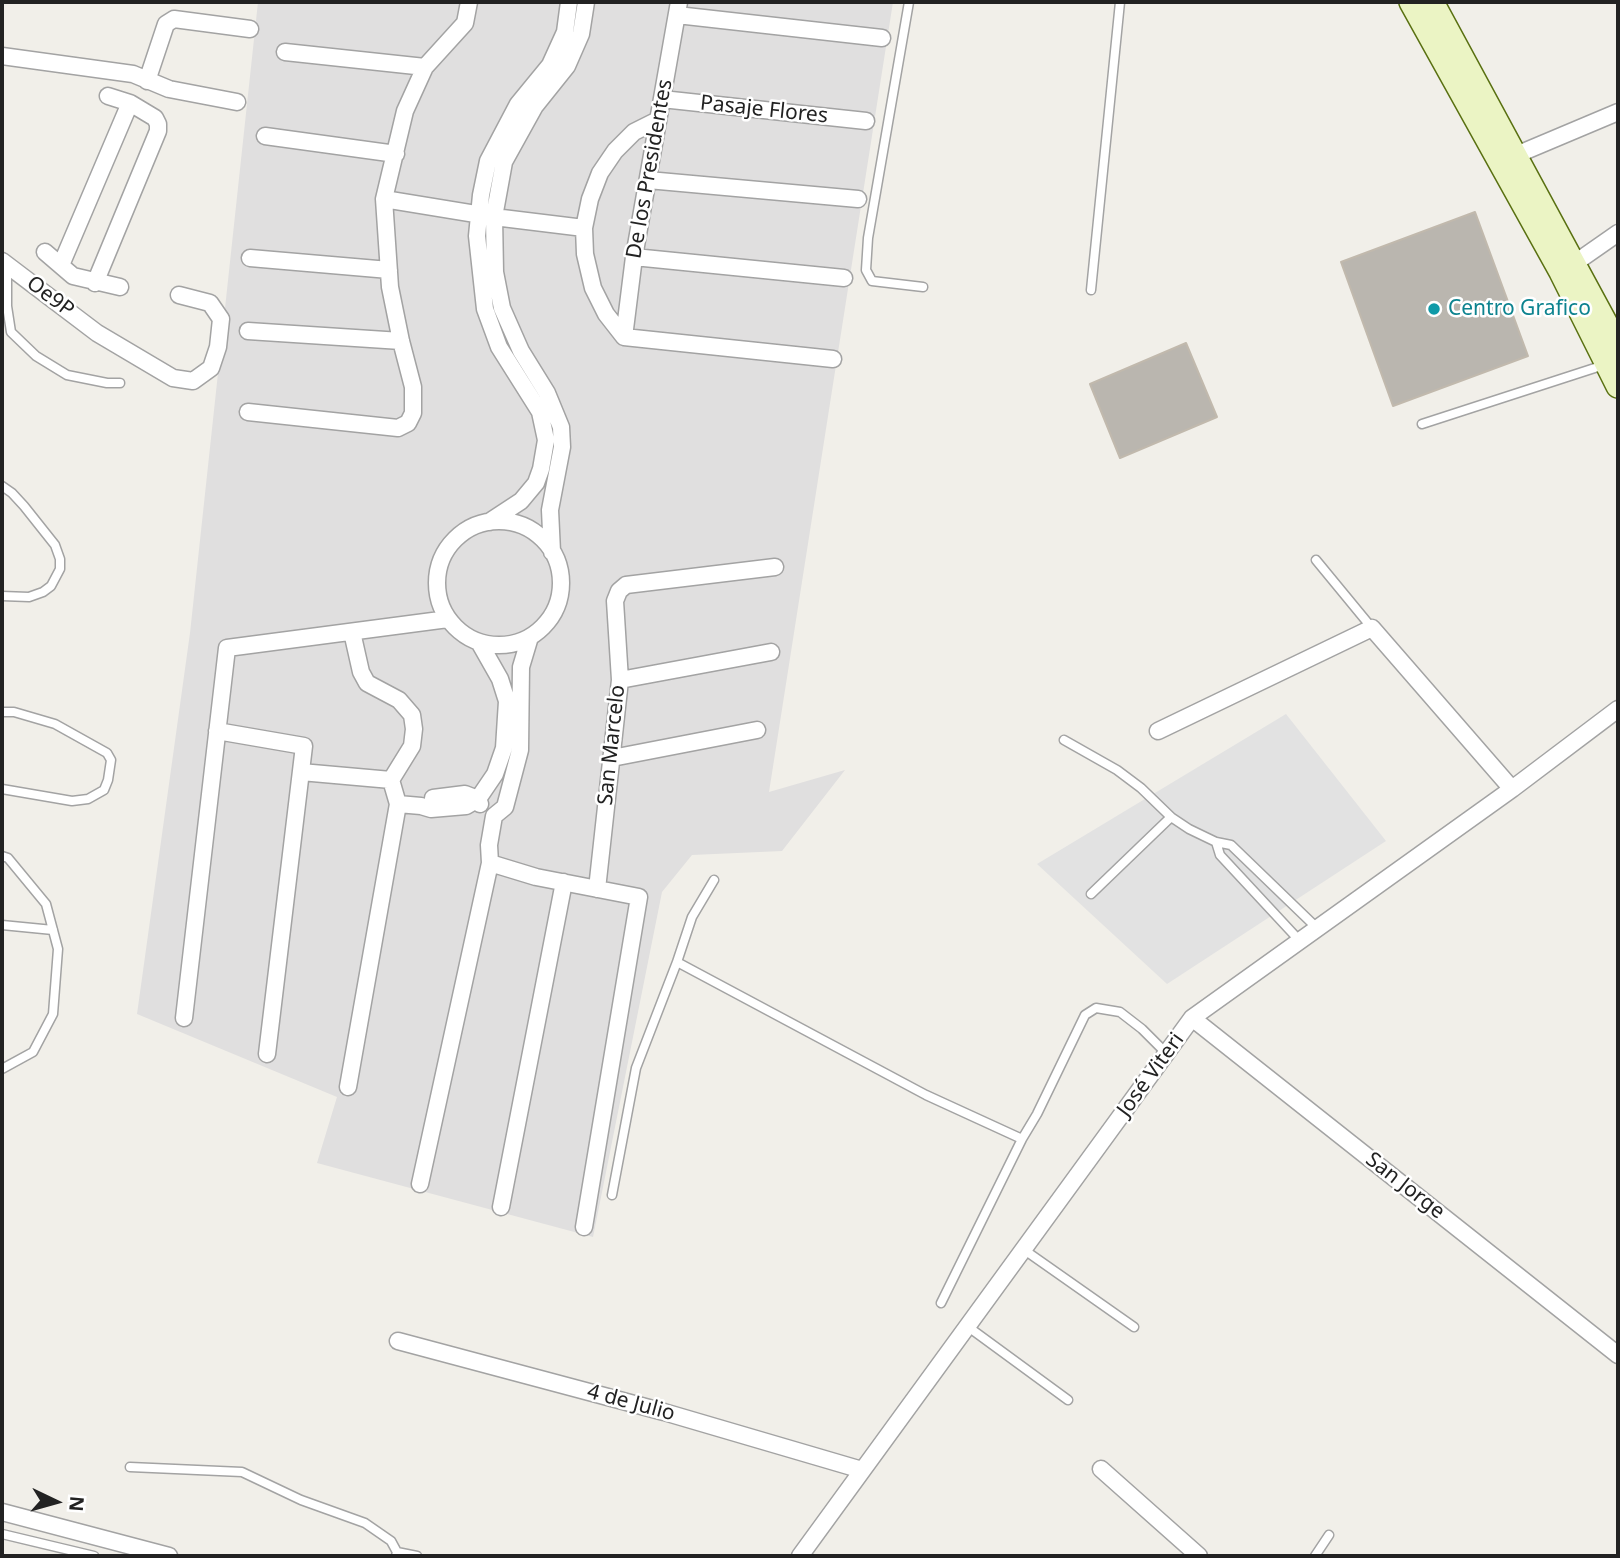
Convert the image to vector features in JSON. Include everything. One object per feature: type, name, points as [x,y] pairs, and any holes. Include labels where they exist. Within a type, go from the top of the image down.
[{"type":"main road","points":[[1410,2],[1561,272],[1613,355]]},
{"type":"main road","points":[[1432,2],[1574,263],[1613,355],[1618,386]]},
{"type":"street","points":[[248,412],[398,428],[408,423],[414,413],[413,387],[401,341],[389,270],[384,199],[405,111],[425,67],[465,23],[469,2]]},
{"type":"street","points":[[489,522],[516,523],[540,537],[552,552],[559,570],[560,589],[556,608],[545,624],[530,637],[512,644],[495,646],[461,633],[448,619],[439,600],[437,579],[442,559],[453,541],[469,528],[489,522],[521,501],[536,483],[544,454],[544,422],[540,412],[505,357],[485,309],[477,236],[529,102],[551,65],[565,32],[569,2]]},
{"type":"street","points":[[529,102],[566,66],[581,34],[586,2]]},
{"type":"street","points":[[678,8],[882,38]]},
{"type":"street","name":"De los Presidentes","points":[[624,337],[634,257],[678,8]]},
{"type":"street","points":[[147,80],[166,24],[174,19],[250,29]]},
{"type":"street","points":[[285,52],[425,67]]},
{"type":"street","points":[[2,56],[133,74],[169,89],[237,102]]},
{"type":"street","points":[[95,283],[158,131],[155,118],[130,103],[108,96]]},
{"type":"street","name":"Pasaje Flores","points":[[662,99],[866,121]]},
{"type":"street","points":[[57,302],[130,103]]},
{"type":"street","points":[[1516,155],[1618,112]]},
{"type":"street","points":[[658,120],[634,132],[615,151],[600,173],[590,199],[584,228],[585,254],[593,288],[607,314],[624,337],[833,359]]},
{"type":"street","points":[[265,136],[396,154]]},
{"type":"street","points":[[648,180],[858,199]]},
{"type":"street","points":[[384,199],[584,228]]},
{"type":"street","points":[[486,215],[502,308],[521,351],[547,393],[561,427],[562,447],[550,510],[552,552]]},
{"type":"street","points":[[1574,263],[1618,233]]},
{"type":"street","points":[[45,252],[67,271],[95,283],[120,287]]},
{"type":"street","points":[[634,257],[844,278]]},
{"type":"street","points":[[250,258],[389,270]]},
{"type":"street","name":"Oe9P","points":[[4,263],[97,333],[173,378],[193,381],[211,368],[218,347],[221,319],[210,303],[179,295]]},
{"type":"street","points":[[248,331],[401,341]]},
{"type":"street","points":[[505,357],[521,351]]},
{"type":"street","name":"San Marcelo","points":[[597,889],[620,680],[615,601],[619,591],[626,585],[775,567]]},
{"type":"street","points":[[184,1018],[227,648],[448,619]]},
{"type":"street","points":[[1157,731],[1372,628],[1512,789]]},
{"type":"street","points":[[348,1087],[398,804],[391,780],[412,746],[414,729],[412,715],[399,700],[367,683],[361,672],[352,632]]},
{"type":"street","points":[[421,1184],[490,863],[489,845],[494,816],[505,807],[520,750],[521,667],[530,637]]},
{"type":"street","points":[[398,804],[431,809],[466,806],[478,799],[495,774],[504,748],[507,701],[500,679],[479,642]]},
{"type":"street","points":[[620,680],[771,652]]},
{"type":"street","name":"José Viteri","points":[[800,1556],[1192,1018],[1512,789],[1618,709]]},
{"type":"street","points":[[612,758],[757,730]]},
{"type":"street","points":[[217,731],[304,746],[267,1054]]},
{"type":"street","points":[[301,772],[391,780]]},
{"type":"street","points":[[478,799],[481,808],[494,816]]},
{"type":"street","points":[[490,863],[639,897],[584,1227]]},
{"type":"street","points":[[501,1207],[564,882]]},
{"type":"street","name":"San Jorge","points":[[1192,1018],[1618,1355]]},
{"type":"street","name":"4 de Julio","points":[[398,1341],[664,1412],[862,1469]]},
{"type":"street","points":[[1101,1469],[1199,1556]]},
{"type":"street","points":[[2,1512],[169,1556]]},
{"type":"lane","points":[[909,2],[868,238],[866,270],[872,281],[923,287]]},
{"type":"lane","points":[[1091,289],[1120,2]]},
{"type":"lane","points":[[4,263],[11,332],[36,356],[67,375],[120,383]]},
{"type":"lane","points":[[1422,424],[1613,355]]},
{"type":"lane","points":[[2,486],[18,499],[55,545],[60,558],[60,569],[51,586],[43,592],[29,597],[2,596]]},
{"type":"lane","points":[[1317,560],[1372,628]]},
{"type":"lane","points":[[2,712],[14,712],[55,724],[107,753],[111,760],[104,790],[88,799],[72,801],[2,789]]},
{"type":"lane","points":[[1064,740],[1117,770],[1141,788],[1171,817],[1189,829],[1216,842],[1231,845],[1317,928]]},
{"type":"lane","points":[[1091,894],[1171,817]]},
{"type":"lane","points":[[1216,842],[1220,855],[1299,940]]},
{"type":"lane","points":[[2,856],[8,858],[46,904],[58,949],[53,1014],[33,1052],[2,1069]]},
{"type":"lane","points":[[612,1195],[636,1068],[692,918],[713,880]]},
{"type":"lane","points":[[2,925],[53,930]]},
{"type":"lane","points":[[677,962],[926,1095],[1022,1139]]},
{"type":"lane","points":[[941,1303],[1085,1015],[1096,1008],[1120,1012],[1167,1054]]},
{"type":"lane","points":[[1023,1249],[1134,1326]]},
{"type":"lane","points":[[967,1326],[1068,1400]]},
{"type":"lane","points":[[130,1467],[242,1472],[301,1500],[365,1523],[391,1541],[397,1554],[416,1556]]},
{"type":"lane","points":[[2,1534],[94,1556]]},
{"type":"lane","points":[[1315,1556],[1329,1535]]},
{"type":"shaded area","points":[[258,2],[893,2],[769,792],[845,770],[782,851],[692,855],[662,892],[593,1237],[317,1163],[337,1097],[137,1014],[190,633]]},
{"type":"shaded area","points":[[1286,714],[1386,841],[1167,984],[1037,864]]},
{"type":"building","name":"Centro Grafico","points":[[1475,212],[1528,356],[1393,406],[1341,262]]},
{"type":"building","points":[[1186,343],[1217,417],[1120,458],[1090,384]]},
{"type":"place","name":"Centro Grafico","points":[[1434,309]]}]
